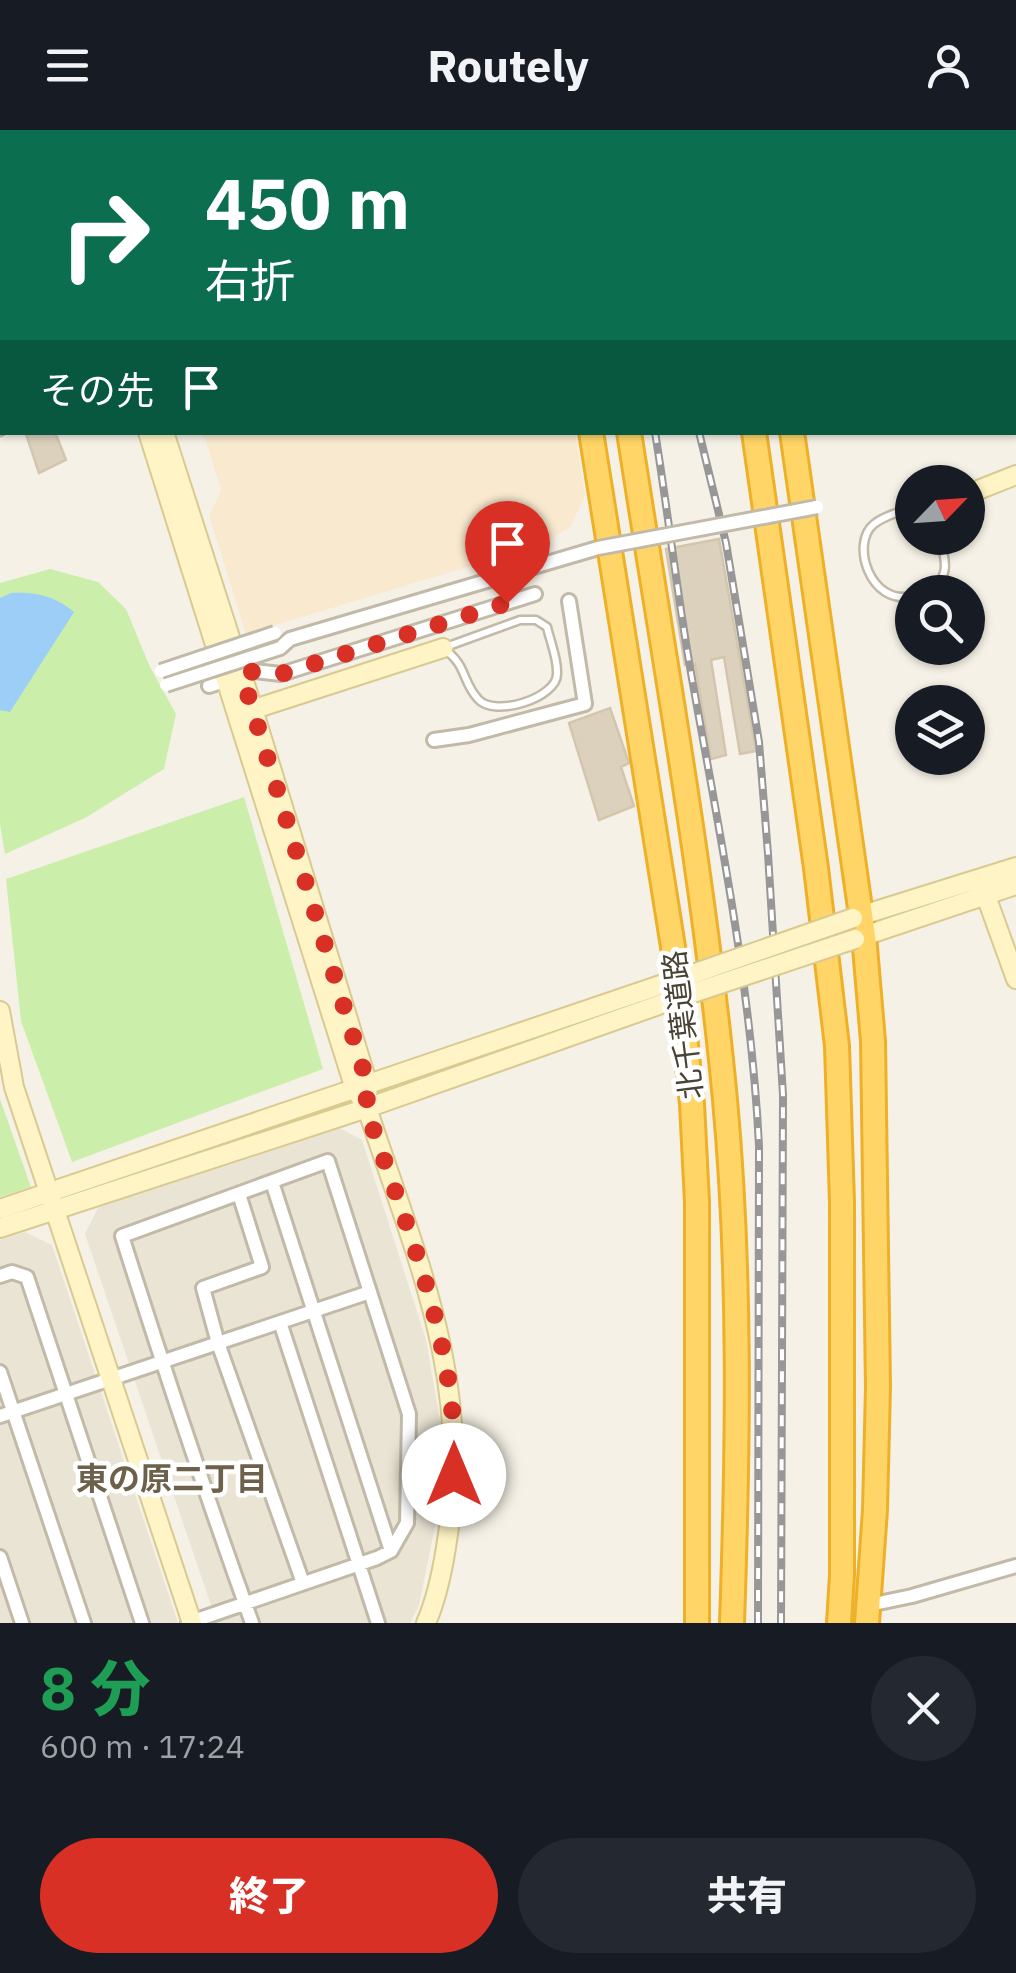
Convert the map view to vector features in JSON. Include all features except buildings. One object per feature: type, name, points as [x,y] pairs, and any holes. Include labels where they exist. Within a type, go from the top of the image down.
[{"type":"highway","name":"北千葉道路","points":[[591,435],[683,987],[697,1202],[697,1623]]},
{"type":"highway","name":"北千葉道路","points":[[628,435],[706,937],[725,1101],[737,1310],[732,1623]]},
{"type":"highway","points":[[755,435],[816,868],[836,1046],[842,1203],[839,1623]]},
{"type":"highway","points":[[792,435],[873,1040],[878,1387],[868,1614]]},
{"type":"street","points":[[149,435],[226,681],[245,712],[366,1108],[440,1330],[453,1404],[454,1499],[446,1554],[426,1623]]},
{"type":"street","points":[[165,435],[226,681]]},
{"type":"street","points":[[985,487],[1016,475]]},
{"type":"street","points":[[285,643],[275,633],[163,678],[285,643],[598,548],[817,507]]},
{"type":"street","points":[[226,681],[254,671],[281,674],[535,594]]},
{"type":"street","points":[[434,740],[469,735],[586,704],[568,601]]},
{"type":"street","points":[[245,712],[443,648]]},
{"type":"street","points":[[0,1228],[54,1202],[361,1087],[683,987],[1016,867]]},
{"type":"street","points":[[858,927],[1016,885]]},
{"type":"street","points":[[986,896],[1016,980]]},
{"type":"street","points":[[0,1209],[54,1202],[366,1108],[683,987]]},
{"type":"street","points":[[0,1012],[14,1087],[118,1376],[191,1622],[245,1602],[360,1564],[391,1551],[403,1534],[409,1512],[409,1414],[328,1162],[122,1236],[162,1362],[245,1602],[252,1623]]},
{"type":"street","points":[[272,1182],[391,1551]]},
{"type":"street","points":[[239,1194],[262,1267],[203,1288],[218,1343],[302,1584]]},
{"type":"street","points":[[0,1276],[12,1272],[27,1277],[142,1623]]},
{"type":"street","points":[[7,1414],[370,1292]]},
{"type":"street","points":[[280,1322],[378,1623]]},
{"type":"street","points":[[0,1372],[7,1414],[84,1623]]},
{"type":"street","points":[[0,1557],[22,1623]]},
{"type":"street","points":[[868,1614],[912,1596],[1016,1566]]},
{"type":"lane","points":[[895,515],[874,524],[865,538],[864,552],[874,582],[884,594],[895,597]]},
{"type":"lane","points":[[520,620],[536,620],[547,627],[558,674],[554,684],[541,695],[510,707],[488,706],[478,700],[459,660],[443,648],[520,620]]},
{"type":"shaded area","points":[[199,435],[575,435],[585,495],[571,526],[546,543],[246,634],[209,516],[221,491],[205,438]]},
{"type":"shaded area","points":[[332,1124],[362,1140],[426,1340],[441,1426],[440,1473],[437,1516],[419,1605],[410,1623],[217,1623],[85,1234],[98,1208]]},
{"type":"shaded area","points":[[25,1232],[52,1245],[178,1623],[0,1623],[0,1240]]},
{"type":"green space","points":[[50,569],[98,582],[126,609],[150,667],[176,714],[164,769],[85,818],[5,854],[0,824],[0,583]]},
{"type":"green space","points":[[244,797],[323,1069],[72,1162],[21,1021],[6,879]]},
{"type":"green space","points":[[0,1099],[31,1187],[0,1197]]},
{"type":"water","points":[[11,593],[45,596],[74,612],[10,712],[0,710],[0,598]]},
{"type":"railway","points":[[655,435],[686,643],[732,908],[755,1086],[759,1146],[758,1623]]},
{"type":"railway","points":[[700,435],[726,543],[759,742],[768,854],[783,1095],[781,1623]]},
{"type":"district","name":"東の原二丁目","points":[[172,1478]]},
{"type":"route","points":[[454,1475],[453,1404],[440,1330],[366,1108],[368,1085],[242,675],[254,671],[281,674],[507,603]]}]
